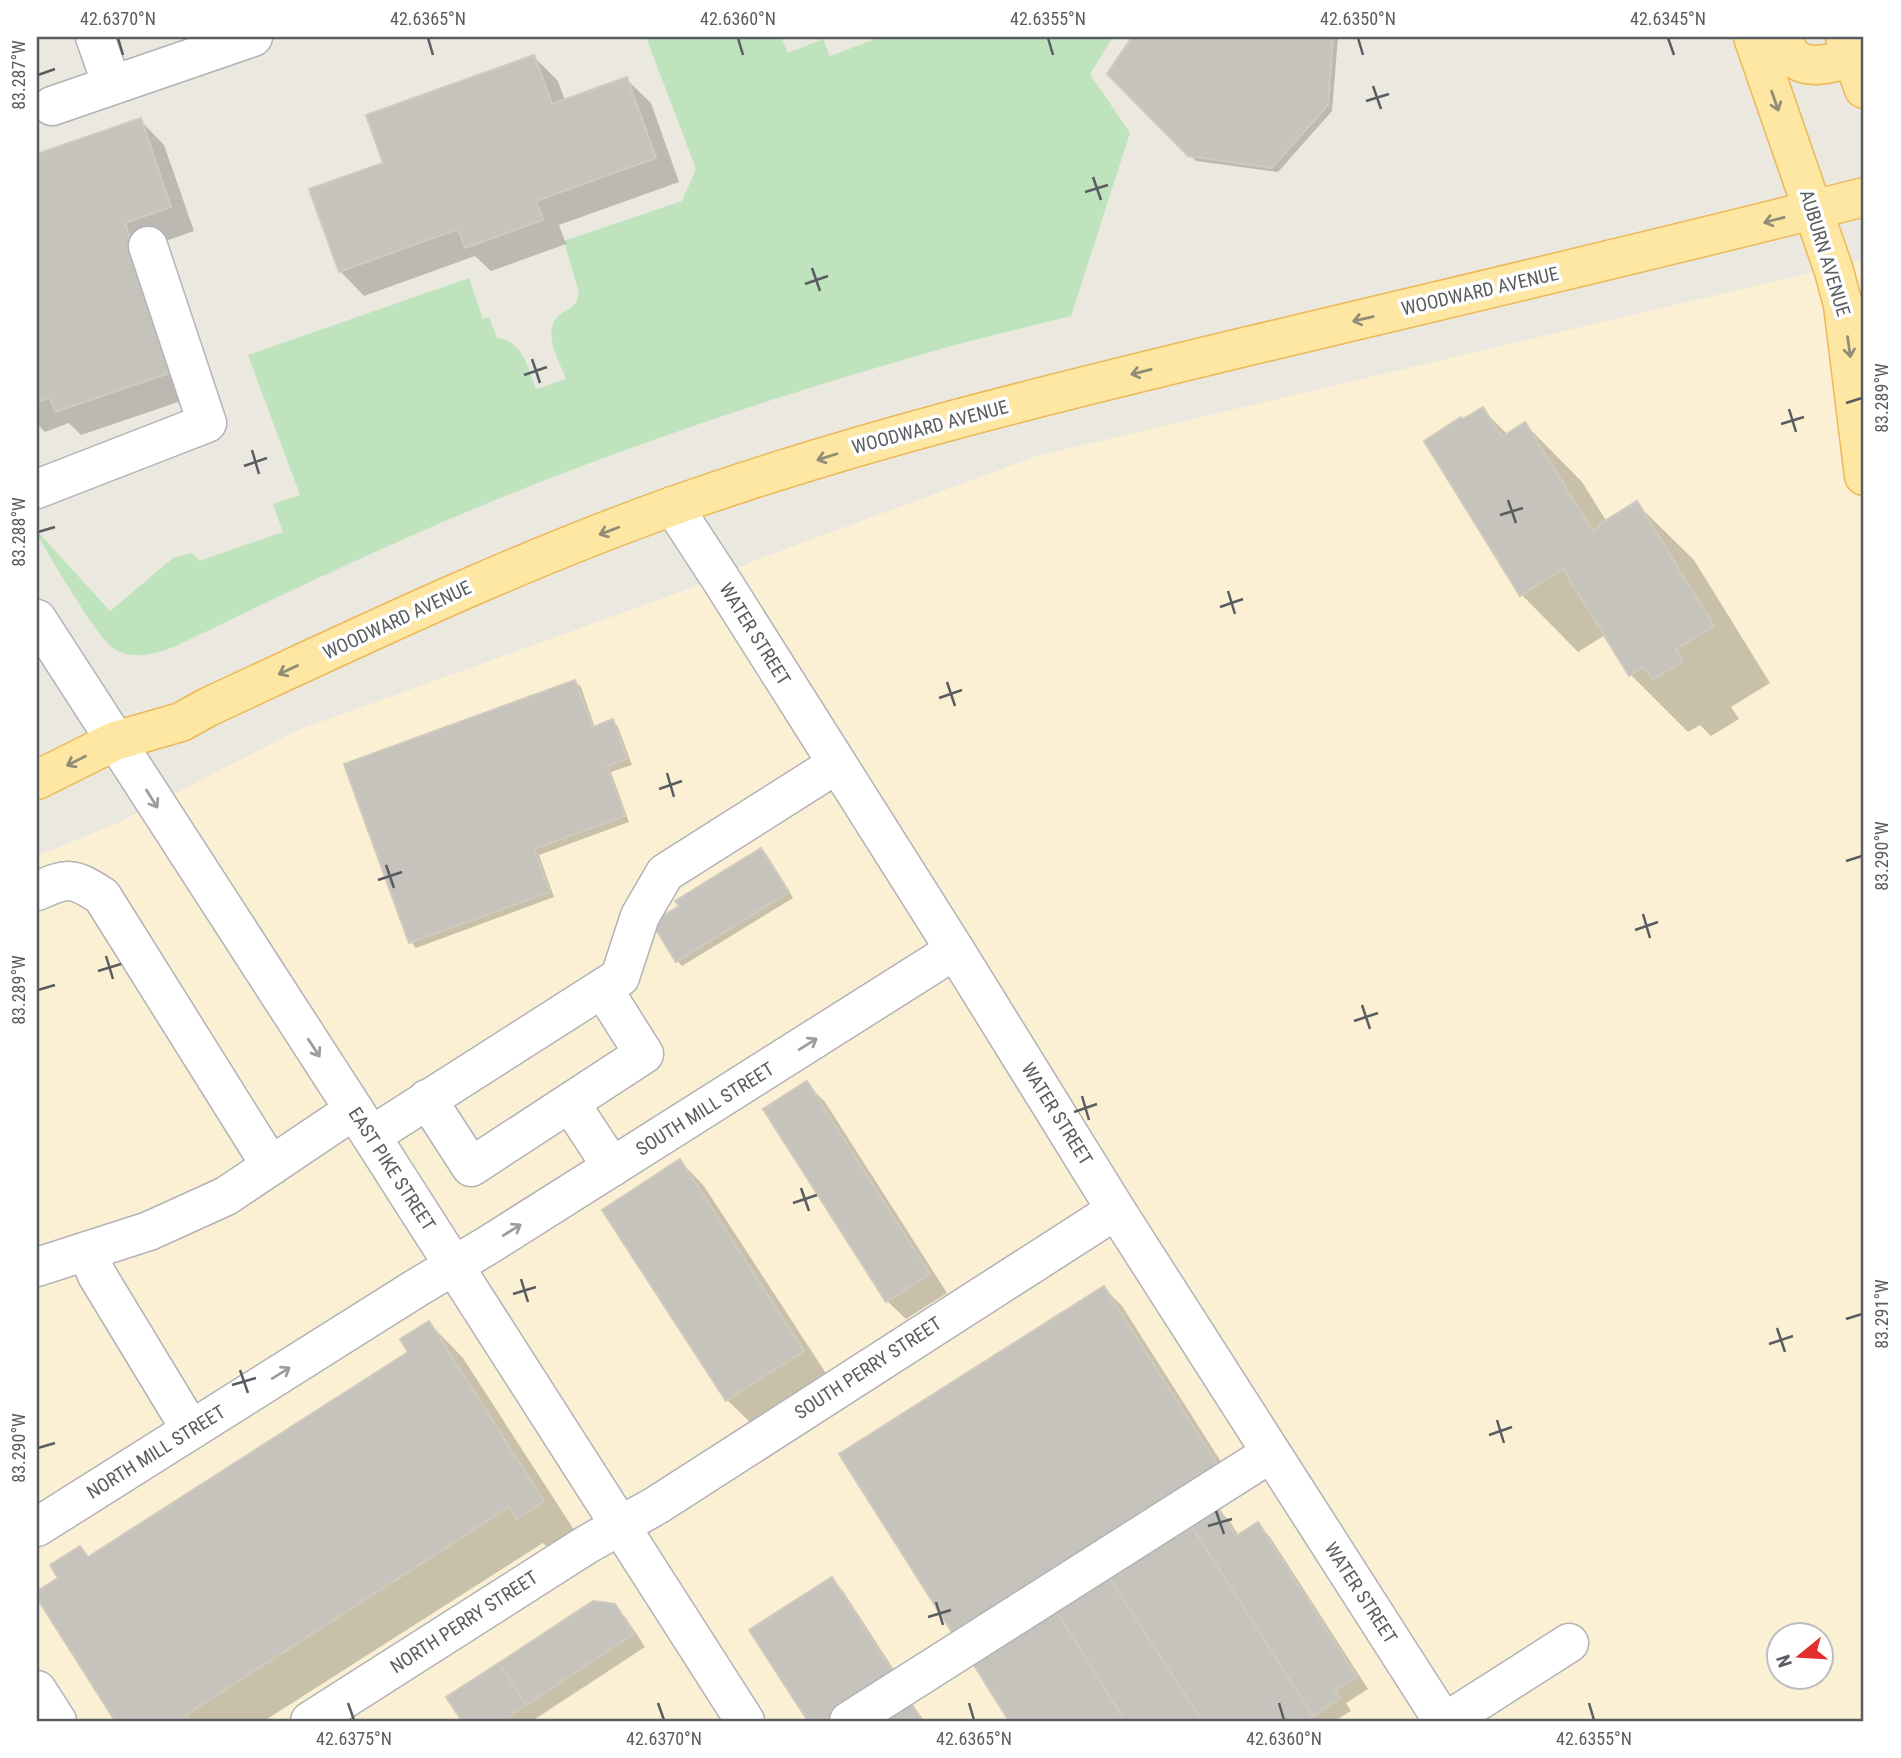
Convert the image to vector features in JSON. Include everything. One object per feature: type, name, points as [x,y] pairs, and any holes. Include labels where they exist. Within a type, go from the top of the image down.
[{"type":"main road","name":"AUBURN AVENUE","points":[[1753,37],[1834,271],[1843,305],[1864,476]]},
{"type":"main road","points":[[1783,37],[1790,53],[1803,63],[1818,65],[1854,61]]},
{"type":"main road","name":"WOODWARD AVENUE","points":[[37,780],[115,741],[181,722],[456,592],[673,506],[852,449],[1053,393],[1864,197]]},
{"type":"street","points":[[95,37],[112,86]]},
{"type":"street","points":[[52,106],[253,37]]},
{"type":"street","points":[[37,489],[207,423],[148,246]]},
{"type":"street","name":"WATER STREET","points":[[673,506],[1271,1453],[1445,1721]]},
{"type":"street","name":"EAST PIKE STREET","points":[[37,619],[745,1721]]},
{"type":"street","points":[[37,1267],[149,1231],[226,1196],[271,1166],[363,1123],[427,1099],[603,989],[620,977],[640,916],[665,873],[836,764]]},
{"type":"street","points":[[37,891],[62,881],[80,882],[102,896],[271,1166]]},
{"type":"street","name":"SOUTH MILL STREET","points":[[454,1266],[955,950]]},
{"type":"street","points":[[427,1099],[471,1167],[644,1054],[603,989]]},
{"type":"street","points":[[569,1103],[612,1167]]},
{"type":"street","name":"SOUTH PERRY STREET","points":[[620,1526],[657,1505],[1116,1209]]},
{"type":"street","points":[[87,1251],[97,1275],[191,1430]]},
{"type":"street","name":"NORTH MILL STREET","points":[[37,1527],[454,1266]]},
{"type":"street","points":[[849,1721],[1271,1453]]},
{"type":"street","name":"NORTH PERRY STREET","points":[[310,1721],[554,1565],[620,1526]]},
{"type":"street","points":[[1445,1721],[1569,1643]]},
{"type":"street","points":[[37,1690],[57,1721]]},
{"type":"shaded area","points":[[1864,260],[1864,1721],[37,1721],[37,856],[118,823],[298,730],[680,592],[764,557],[1037,456]]},
{"type":"green space","points":[[646,37],[781,37],[788,53],[823,39],[830,56],[873,40],[872,37],[1113,37],[1090,74],[1130,133],[1071,316],[963,343],[777,398],[628,449],[440,523],[167,650],[130,655],[116,650],[108,643],[75,597],[37,531],[110,611],[173,558],[192,553],[199,561],[283,532],[273,504],[300,495],[248,355],[469,278],[483,319],[489,317],[497,338],[506,340],[519,350],[536,389],[566,379],[551,336],[555,320],[575,303],[579,293],[564,241],[682,201],[696,169]]},
{"type":"building","points":[[1132,37],[1333,37],[1328,105],[1272,168],[1188,156],[1107,74]]},
{"type":"building","points":[[534,55],[552,104],[627,77],[656,158],[536,201],[543,220],[465,248],[458,229],[339,272],[309,189],[383,163],[366,115]]},
{"type":"building","points":[[141,118],[171,207],[125,223],[176,371],[55,412],[50,398],[37,402],[37,154]]},
{"type":"building","points":[[1483,407],[1502,437],[1525,422],[1593,531],[1598,525],[1637,501],[1714,626],[1676,649],[1683,661],[1653,680],[1644,667],[1629,676],[1563,569],[1520,596],[1424,441],[1461,417],[1463,419]]},
{"type":"building","points":[[575,680],[593,727],[613,719],[627,759],[607,766],[625,816],[534,849],[550,892],[409,943],[344,764]]},
{"type":"building","points":[[761,848],[789,892],[676,962],[652,923],[679,906],[675,901]]},
{"type":"building","points":[[807,1081],[930,1274],[886,1302],[763,1109]]},
{"type":"building","points":[[680,1159],[804,1351],[726,1401],[602,1210]]},
{"type":"building","points":[[1104,1286],[1220,1468],[955,1637],[839,1454]]},
{"type":"building","points":[[429,1321],[544,1501],[517,1519],[509,1507],[186,1715],[190,1721],[115,1721],[37,1598],[37,1591],[58,1578],[50,1565],[80,1546],[88,1557],[408,1352],[400,1339]]},
{"type":"building","points":[[1217,1506],[1236,1536],[1258,1522],[1357,1677],[1335,1690],[1340,1698],[1313,1716],[1190,1524]]},
{"type":"building","points":[[1190,1524],[1313,1716],[1305,1721],[1202,1721],[1108,1576]]},
{"type":"building","points":[[1108,1576],[1202,1721],[1125,1721],[1055,1609]]},
{"type":"building","points":[[832,1577],[894,1674],[821,1721],[808,1721],[749,1630]]},
{"type":"building","points":[[593,1601],[615,1604],[634,1634],[526,1705],[499,1663]]},
{"type":"building","points":[[1055,1609],[1125,1721],[1009,1721],[972,1662]]},
{"type":"building","points":[[499,1663],[526,1705],[503,1721],[462,1721],[446,1697]]},
{"type":"building","points":[[908,1699],[923,1721],[874,1721]]}]
